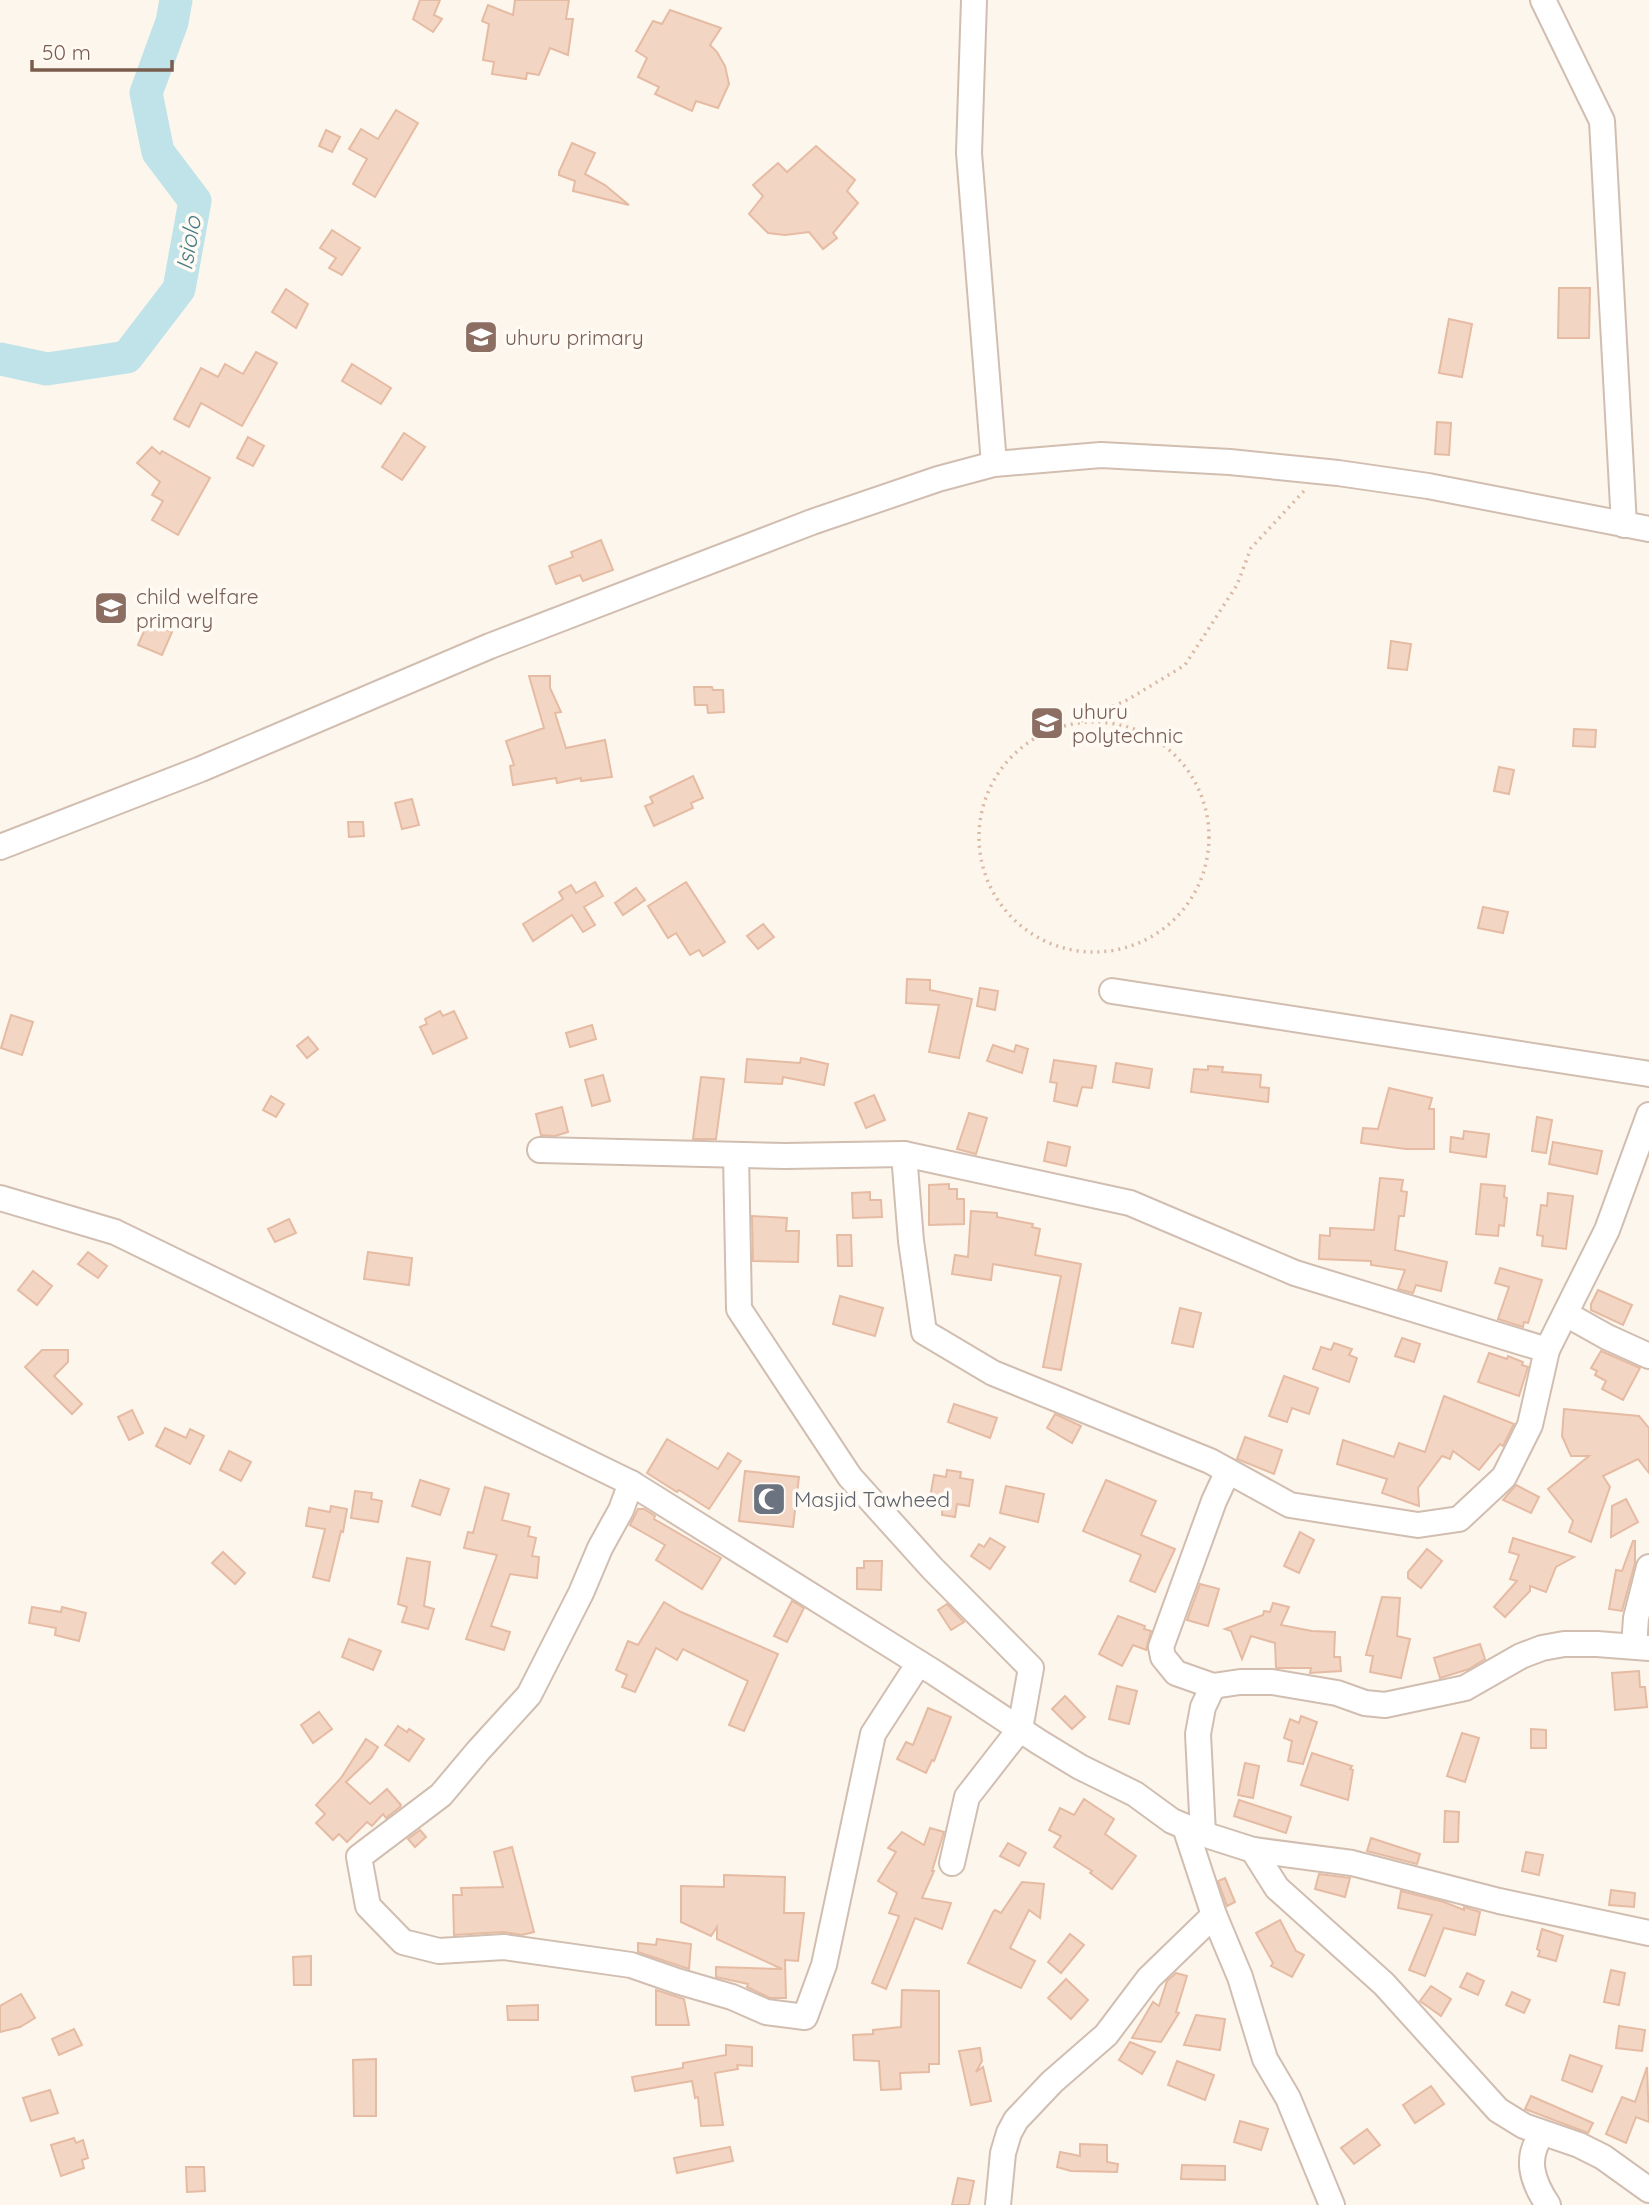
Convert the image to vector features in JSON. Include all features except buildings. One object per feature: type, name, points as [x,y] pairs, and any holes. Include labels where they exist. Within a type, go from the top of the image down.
[{"type":"street","points":[[974,0],[969,153],[994,464]]},
{"type":"street","points":[[1543,0],[1602,121],[1624,525]]},
{"type":"street","points":[[0,847],[201,769],[490,646],[799,527],[938,479],[994,464],[1101,455],[1230,462],[1322,471],[1428,486],[1649,529]]},
{"type":"street","points":[[1112,991],[1649,1074]]},
{"type":"street","points":[[904,1154],[911,1241],[924,1332],[993,1373],[1210,1461],[1290,1505],[1418,1525],[1459,1519],[1504,1478],[1530,1425],[1547,1350],[1607,1230],[1649,1115]]},
{"type":"street","points":[[540,1150],[736,1155],[904,1154],[1130,1202],[1295,1273],[1547,1350]]},
{"type":"street","points":[[736,1155],[739,1309],[850,1478],[1031,1668],[1020,1729],[967,1797],[952,1863]]},
{"type":"street","points":[[0,1198],[115,1232],[631,1483],[1080,1767],[1135,1794],[1172,1821],[1252,1850],[1352,1863],[1499,1900],[1649,1933]]},
{"type":"street","points":[[1566,1314],[1606,1337],[1649,1356]]},
{"type":"street","points":[[1227,1471],[1161,1647],[1163,1657],[1176,1672],[1213,1686],[1240,1682],[1272,1682],[1337,1693],[1364,1703],[1385,1704],[1465,1688],[1521,1656],[1542,1648],[1564,1644],[1642,1647],[1636,1618],[1649,1567]]},
{"type":"street","points":[[631,1483],[621,1510],[529,1695],[441,1795],[359,1857],[368,1906],[403,1942],[439,1951],[504,1947],[631,1965],[732,1997],[766,2012],[805,2017],[824,1965],[873,1734],[919,1663]]},
{"type":"street","points":[[1213,1686],[1203,1707],[1198,1734],[1194,1830],[1214,1916],[1240,1977],[1265,2059],[1288,2098],[1332,2205]]},
{"type":"street","points":[[1252,1850],[1277,1888],[1384,1984],[1498,2110],[1510,2119],[1579,2145],[1602,2157],[1649,2190]]},
{"type":"street","points":[[998,2205],[1003,2154],[1016,2120],[1052,2082],[1106,2035],[1149,1978],[1214,1916]]},
{"type":"street","points":[[1543,2133],[1533,2146],[1532,2166],[1539,2189],[1548,2205]]},
{"type":"path","points":[[1079,722],[1118,724],[1155,738],[1184,764],[1203,798],[1211,836],[1204,874],[1185,909],[1158,934],[1124,949],[1086,952],[1050,944],[1018,925],[994,897],[981,862],[978,825],[988,789],[1010,757],[1041,734],[1079,722],[1129,699],[1185,665],[1237,585],[1251,548],[1322,471]]},
{"type":"waterway","name":"Isiolo","points":[[0,359],[47,369],[127,357],[179,289],[195,201],[158,152],[146,93],[172,22],[176,0]]},
{"type":"place","name":"uhuru primary","points":[[481,337]]},
{"type":"place","name":"child welfare primary","points":[[111,608]]},
{"type":"place","name":"uhuru polytechnic","points":[[1047,723]]},
{"type":"place","name":"Masjid Tawheed","points":[[769,1499]]}]
